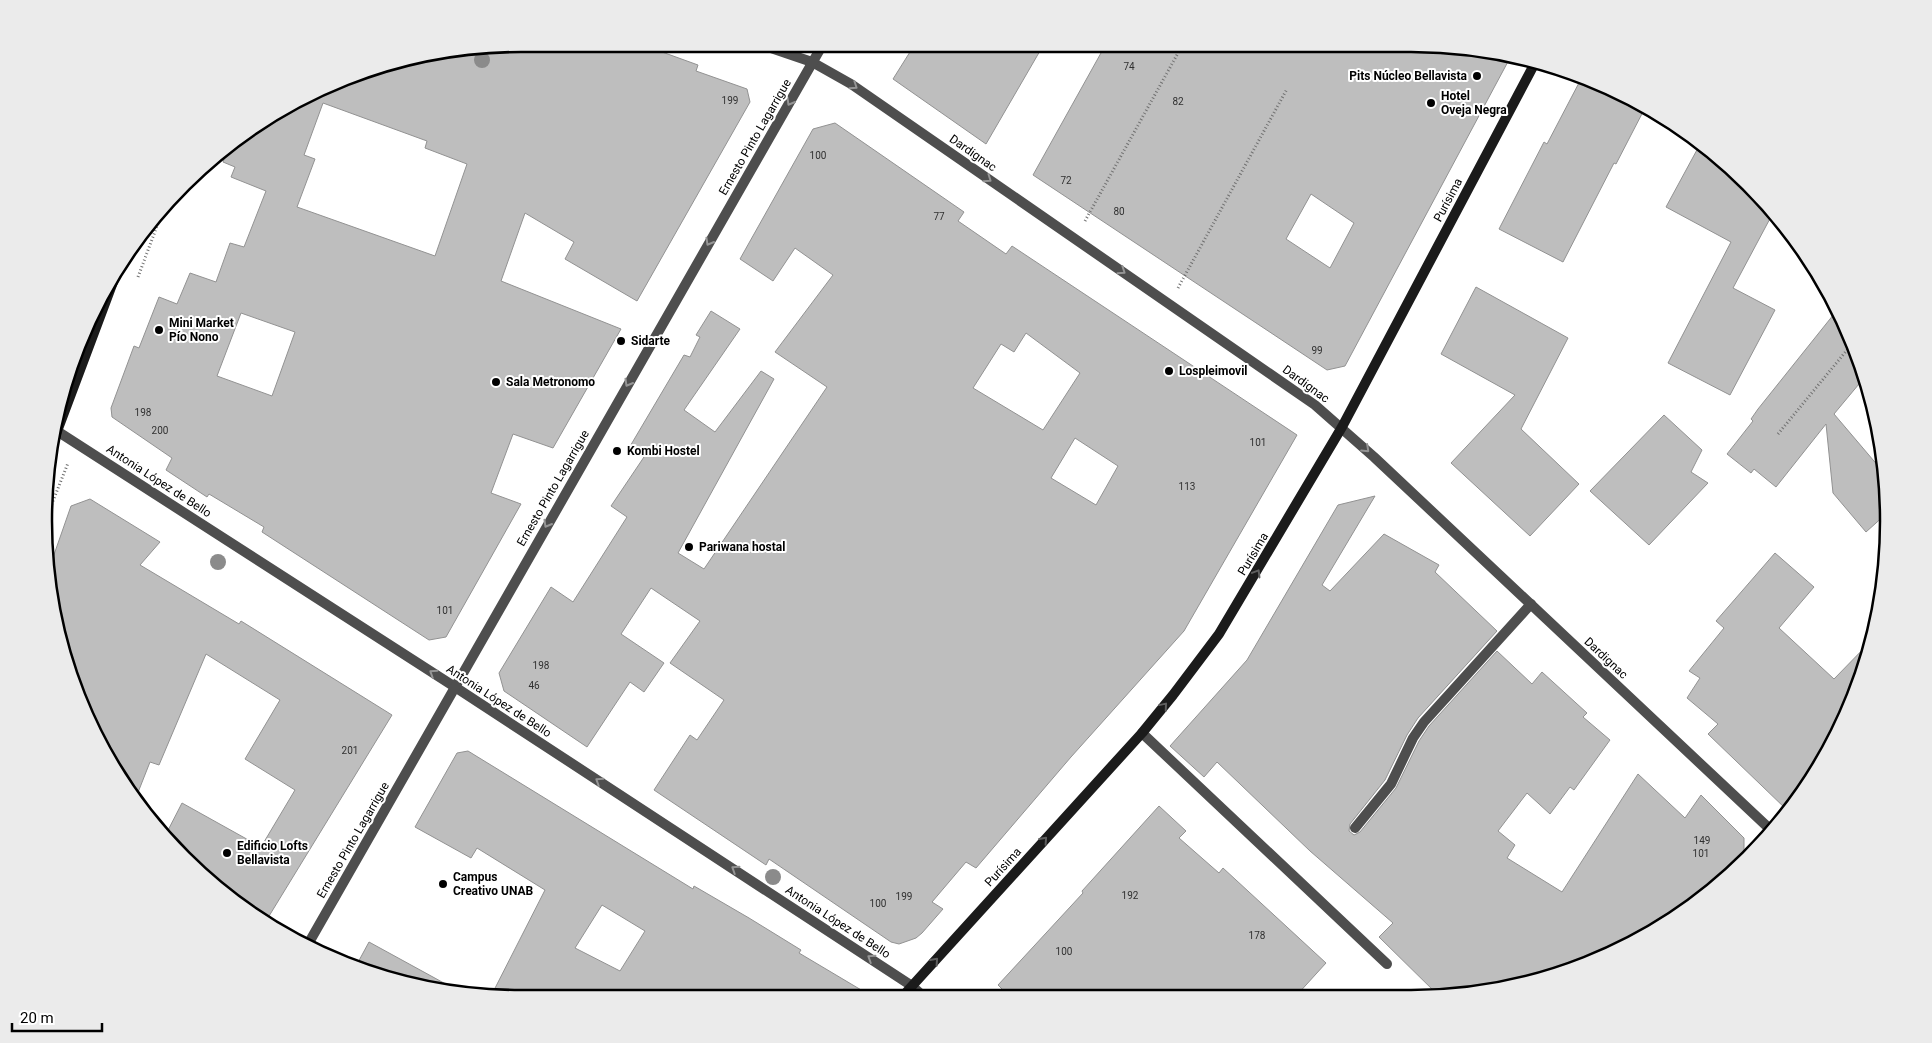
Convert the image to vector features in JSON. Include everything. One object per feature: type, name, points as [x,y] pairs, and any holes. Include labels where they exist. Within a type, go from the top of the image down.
[{"type":"main road","name":"Purísima","points":[[908,990],[1142,733],[1224,626],[1342,427],[1532,68]]},
{"type":"main road","points":[[67,405],[101,314]]},
{"type":"street","name":"Dardignac","points":[[783,52],[812,62],[833,72],[860,90],[1288,385],[1342,427],[1767,826]]},
{"type":"street","name":"Ernesto Pinto Lagarrigue","points":[[310,940],[818,52]]},
{"type":"street","name":"Antonia López de Bello","points":[[61,435],[455,687],[916,990]]},
{"type":"street","points":[[1355,828],[1391,784],[1413,738],[1424,722],[1530,604]]},
{"type":"street","points":[[1142,733],[1387,964]]},
{"type":"path","points":[[1091,211],[1179,52]]},
{"type":"path","points":[[1184,277],[1287,89]]},
{"type":"path","points":[[1778,434],[1847,350]]},
{"type":"building","points":[[522,52],[662,52],[698,65],[696,71],[747,89],[750,102],[637,301],[565,259],[574,242],[525,213],[501,281],[621,329],[553,448],[513,434],[491,493],[521,504],[446,637],[429,640],[262,532],[264,527],[209,494],[207,497],[166,470],[172,458],[112,417],[111,408],[134,346],[139,348],[159,297],[177,304],[190,273],[216,282],[230,243],[244,247],[266,191],[231,177],[235,167],[223,162],[236,149],[287,115],[342,88],[400,68],[460,57]],"holes":[[[323,103],[427,141],[425,148],[467,164],[435,256],[297,207],[315,159],[304,155]],[[241,313],[295,332],[272,396],[217,376]]]},
{"type":"building","points":[[910,52],[1039,52],[986,144],[893,79]]},
{"type":"building","points":[[1102,52],[1410,52],[1472,57],[1507,63],[1345,366],[1327,370],[1033,175]],"holes":[[[1311,194],[1354,223],[1330,268],[1286,239]]]},
{"type":"building","points":[[1579,84],[1642,114],[1616,164],[1614,163],[1563,262],[1499,229],[1544,142],[1547,144]]},
{"type":"building","points":[[835,123],[964,212],[958,221],[1006,254],[1012,246],[1297,435],[1184,631],[1071,757],[976,868],[966,862],[932,902],[943,909],[922,933],[916,938],[899,944],[891,942],[769,859],[766,865],[654,790],[690,735],[697,740],[724,700],[670,663],[700,621],[651,588],[621,634],[664,663],[644,692],[630,682],[587,747],[504,691],[499,673],[551,587],[573,602],[627,517],[611,506],[644,457],[629,448],[684,355],[690,357],[700,337],[696,335],[711,311],[740,329],[684,410],[715,432],[761,371],[774,379],[678,553],[704,569],[827,387],[775,352],[833,275],[795,248],[773,281],[740,259],[813,129]],"holes":[[[1026,333],[1080,373],[1043,430],[973,388],[1001,344],[1014,352]],[[1075,438],[1118,466],[1096,505],[1051,478]]]},
{"type":"building","points":[[1697,150],[1742,190],[1769,220],[1733,288],[1775,310],[1730,395],[1668,363],[1731,242],[1666,207]]},
{"type":"building","points":[[1476,287],[1568,338],[1521,429],[1579,484],[1530,536],[1451,463],[1515,395],[1441,354]]},
{"type":"building","points":[[1832,316],[1844,342],[1859,384],[1834,414],[1875,463],[1880,520],[1866,532],[1833,493],[1826,424],[1776,487],[1754,469],[1751,473],[1727,454],[1753,421],[1751,419]]},
{"type":"building","points":[[1664,415],[1702,450],[1691,472],[1708,483],[1649,545],[1590,491]]},
{"type":"building","points":[[1375,496],[1322,585],[1330,591],[1384,534],[1439,565],[1435,572],[1497,631],[1418,718],[1407,735],[1385,780],[1350,824],[1349,831],[1354,835],[1360,832],[1396,788],[1419,741],[1429,726],[1497,651],[1532,684],[1542,672],[1587,713],[1583,717],[1610,740],[1574,790],[1570,787],[1550,814],[1527,793],[1498,831],[1515,845],[1507,858],[1562,892],[1638,774],[1685,818],[1701,795],[1744,838],[1744,851],[1696,894],[1671,911],[1645,928],[1590,955],[1532,975],[1472,986],[1432,989],[1379,937],[1393,923],[1310,851],[1217,762],[1204,777],[1170,746],[1247,660],[1338,505]]},
{"type":"building","points":[[90,499],[160,542],[140,565],[239,624],[241,621],[392,715],[269,916],[236,894],[212,874],[168,830],[182,803],[261,847],[295,790],[245,759],[280,700],[206,654],[159,765],[150,762],[138,791],[115,756],[101,729],[88,701],[68,643],[57,583],[54,554],[71,506]]},
{"type":"building","points":[[1775,553],[1814,587],[1779,628],[1834,679],[1862,651],[1844,701],[1831,729],[1817,756],[1783,807],[1708,734],[1718,724],[1687,698],[1700,678],[1689,671],[1724,628],[1716,621]]},
{"type":"building","points":[[468,751],[693,889],[694,886],[749,918],[801,950],[799,953],[861,990],[495,989],[545,890],[477,848],[471,858],[415,827],[457,753]],"holes":[[[602,905],[645,931],[620,971],[575,948]]]},
{"type":"building","points":[[1159,806],[1186,831],[1179,838],[1219,873],[1223,868],[1326,963],[1301,990],[1003,990],[998,985],[1083,893],[1082,891]]},
{"type":"building","points":[[369,942],[445,983],[400,975],[359,961]]},
{"type":"place","name":"Pits Núcleo Bellavista","points":[[1477,76]]},
{"type":"place","name":"Hotel Oveja Negra","points":[[1431,103]]},
{"type":"place","name":"Mini Market Pío Nono","points":[[159,330]]},
{"type":"place","name":"Sidarte","points":[[621,341]]},
{"type":"place","name":"Lospleimovil","points":[[1169,371]]},
{"type":"place","name":"Sala Metronomo","points":[[496,382]]},
{"type":"place","name":"Kombi Hostel","points":[[617,451]]},
{"type":"place","name":"Pariwana hostal","points":[[689,547]]},
{"type":"place","name":"Edificio Lofts Bellavista","points":[[227,853]]},
{"type":"place","name":"Campus Creativo UNAB","points":[[443,884]]}]
